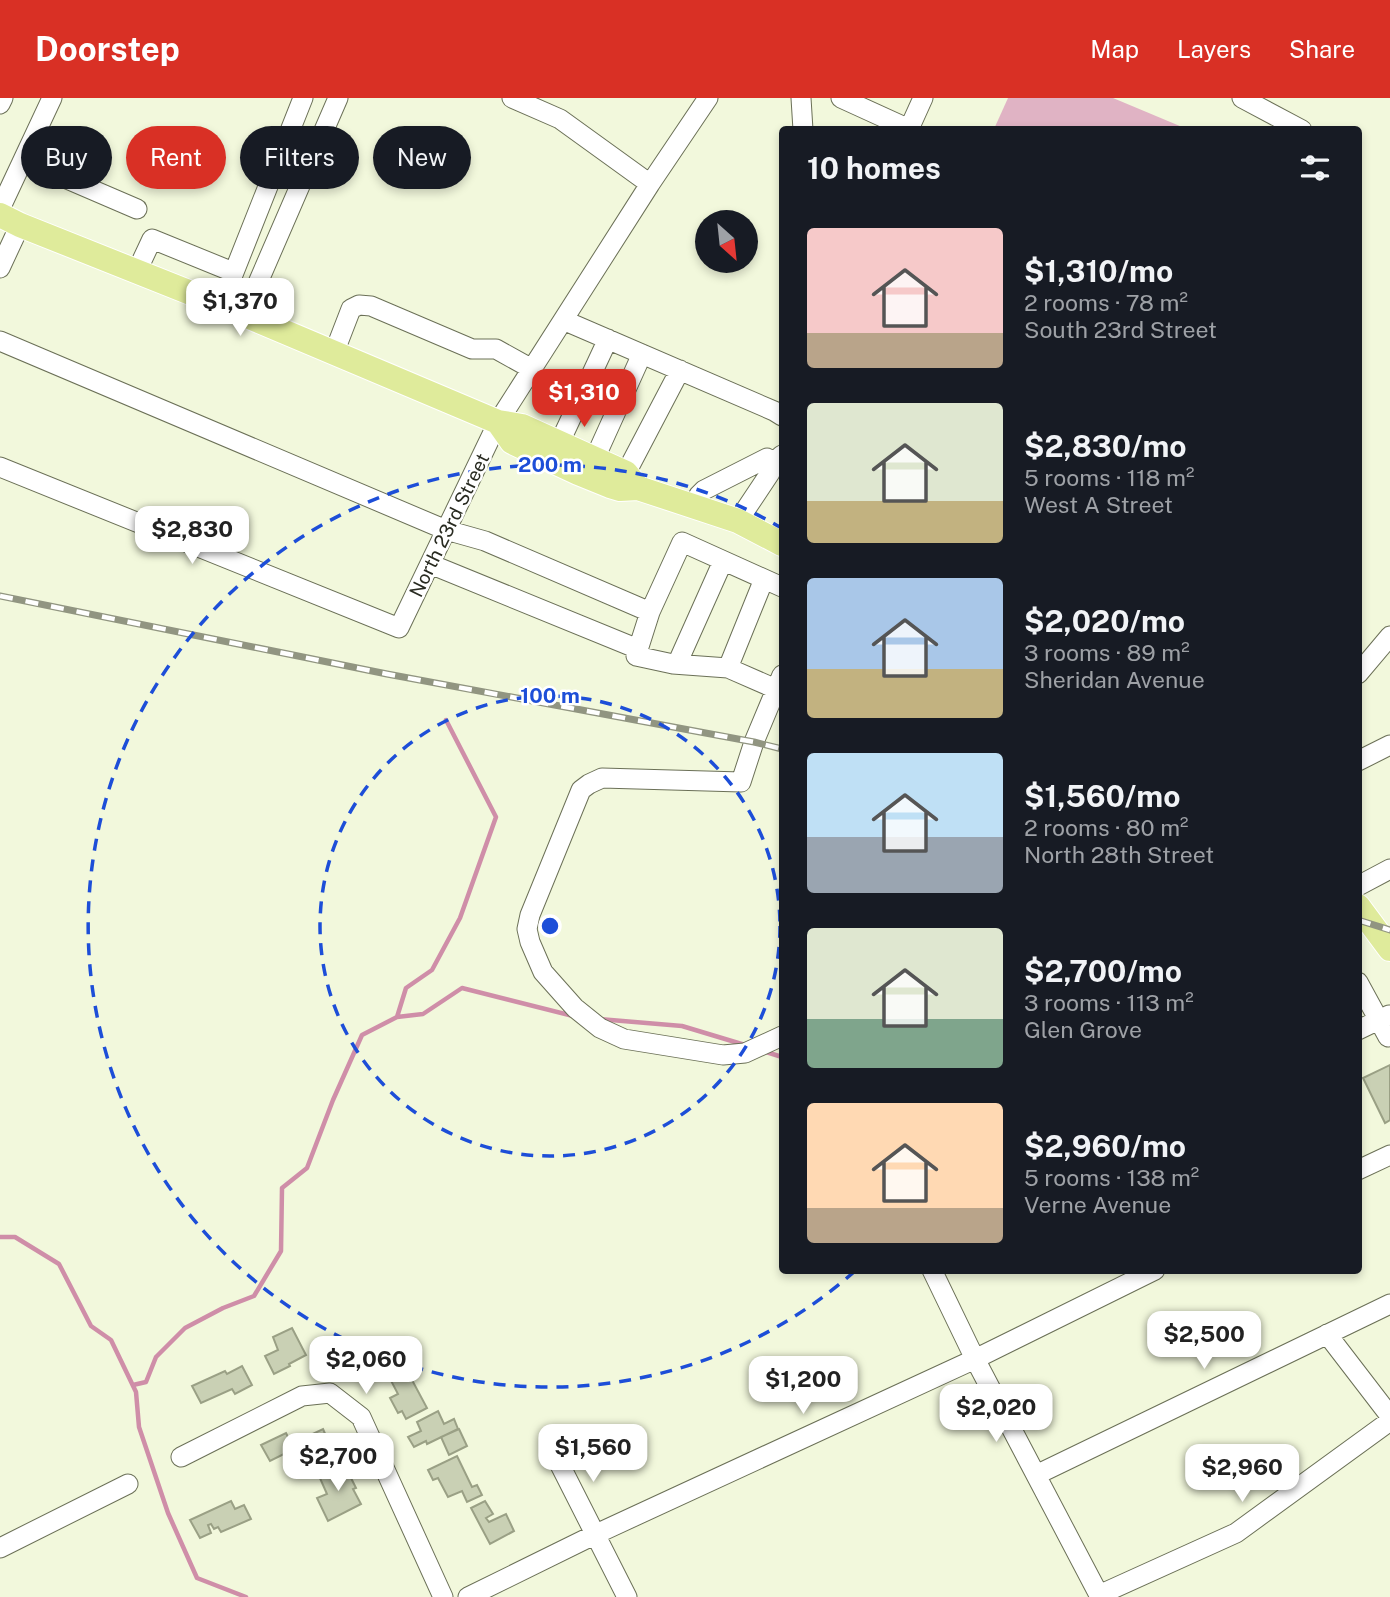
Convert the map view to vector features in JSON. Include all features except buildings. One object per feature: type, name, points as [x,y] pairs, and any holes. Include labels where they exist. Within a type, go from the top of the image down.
[{"type":"main road","points":[[10,220],[498,422],[522,426],[595,458],[632,481],[692,506],[738,521],[779,542]]},
{"type":"main road","points":[[498,422],[512,442],[544,458],[620,489],[632,481]]},
{"type":"main road","points":[[1362,911],[1390,949]]},
{"type":"street","points":[[39,126],[52,98]]},
{"type":"street","points":[[220,305],[303,98]]},
{"type":"street","points":[[244,315],[338,98]]},
{"type":"street","points":[[513,98],[560,119],[650,184]]},
{"type":"street","name":"North 23rd Street","points":[[0,467],[399,628],[498,422],[708,98]]},
{"type":"street","points":[[801,98],[807,126]]},
{"type":"street","points":[[841,98],[902,126]]},
{"type":"street","points":[[910,126],[923,98]]},
{"type":"street","points":[[1242,98],[1294,126]]},
{"type":"street","points":[[0,209],[21,164]]},
{"type":"street","points":[[90,189],[137,209]]},
{"type":"street","points":[[0,268],[10,220]]},
{"type":"street","points":[[137,271],[152,239],[233,272]]},
{"type":"street","points":[[334,353],[351,309],[359,305],[371,306],[472,349],[496,349],[532,369]]},
{"type":"street","points":[[563,320],[779,414]]},
{"type":"street","points":[[559,443],[608,339]]},
{"type":"street","points":[[0,341],[446,530],[485,541],[650,612]]},
{"type":"street","points":[[595,458],[642,354]]},
{"type":"street","points":[[632,481],[680,370]]},
{"type":"street","points":[[692,506],[704,490],[767,458],[778,459],[738,521]]},
{"type":"street","points":[[728,668],[773,583],[682,542],[650,612],[636,656],[677,664],[728,668],[779,682],[741,782],[602,778],[589,784],[581,790],[530,915],[527,929],[543,972],[575,1008],[600,1028],[624,1039],[723,1055],[745,1053],[779,1037]]},
{"type":"street","points":[[677,664],[723,561]]},
{"type":"street","points":[[430,564],[638,649]]},
{"type":"street","points":[[1362,668],[1390,636]]},
{"type":"street","points":[[1362,759],[1390,745]]},
{"type":"street","points":[[1362,884],[1388,871]]},
{"type":"street","points":[[1362,989],[1388,1032]]},
{"type":"street","points":[[1362,1031],[1388,1032]]},
{"type":"street","points":[[1362,1168],[1390,1155]]},
{"type":"street","points":[[934,1274],[975,1359],[1099,1596],[1236,1533],[1390,1418],[1327,1334]]},
{"type":"street","points":[[468,1597],[596,1534],[975,1359],[1147,1274]]},
{"type":"street","points":[[1035,1475],[1390,1304]]},
{"type":"street","points":[[181,1457],[302,1396],[330,1393],[361,1417],[443,1597]]},
{"type":"street","points":[[554,1453],[626,1597]]},
{"type":"street","points":[[0,1548],[128,1484]]},
{"type":"shaded area","points":[[1008,98],[1113,98],[1180,126],[995,126]]},
{"type":"waterway","points":[[133,1385],[146,1382],[156,1357],[185,1328],[223,1308],[254,1296],[281,1251],[282,1188],[307,1168],[362,1035],[397,1017],[406,988],[432,970],[460,918],[496,817],[446,720]]},
{"type":"waterway","points":[[397,1017],[423,1014],[462,988],[573,1016]]},
{"type":"waterway","points":[[599,1019],[682,1026],[745,1045]]},
{"type":"waterway","points":[[763,1051],[779,1056]]},
{"type":"waterway","points":[[0,1237],[15,1237],[59,1264],[91,1326],[111,1340],[136,1392],[139,1427],[168,1513],[197,1578],[246,1597]]},
{"type":"railway","points":[[0,596],[387,674],[779,748]]},
{"type":"railway","points":[[1362,921],[1390,930]]}]
